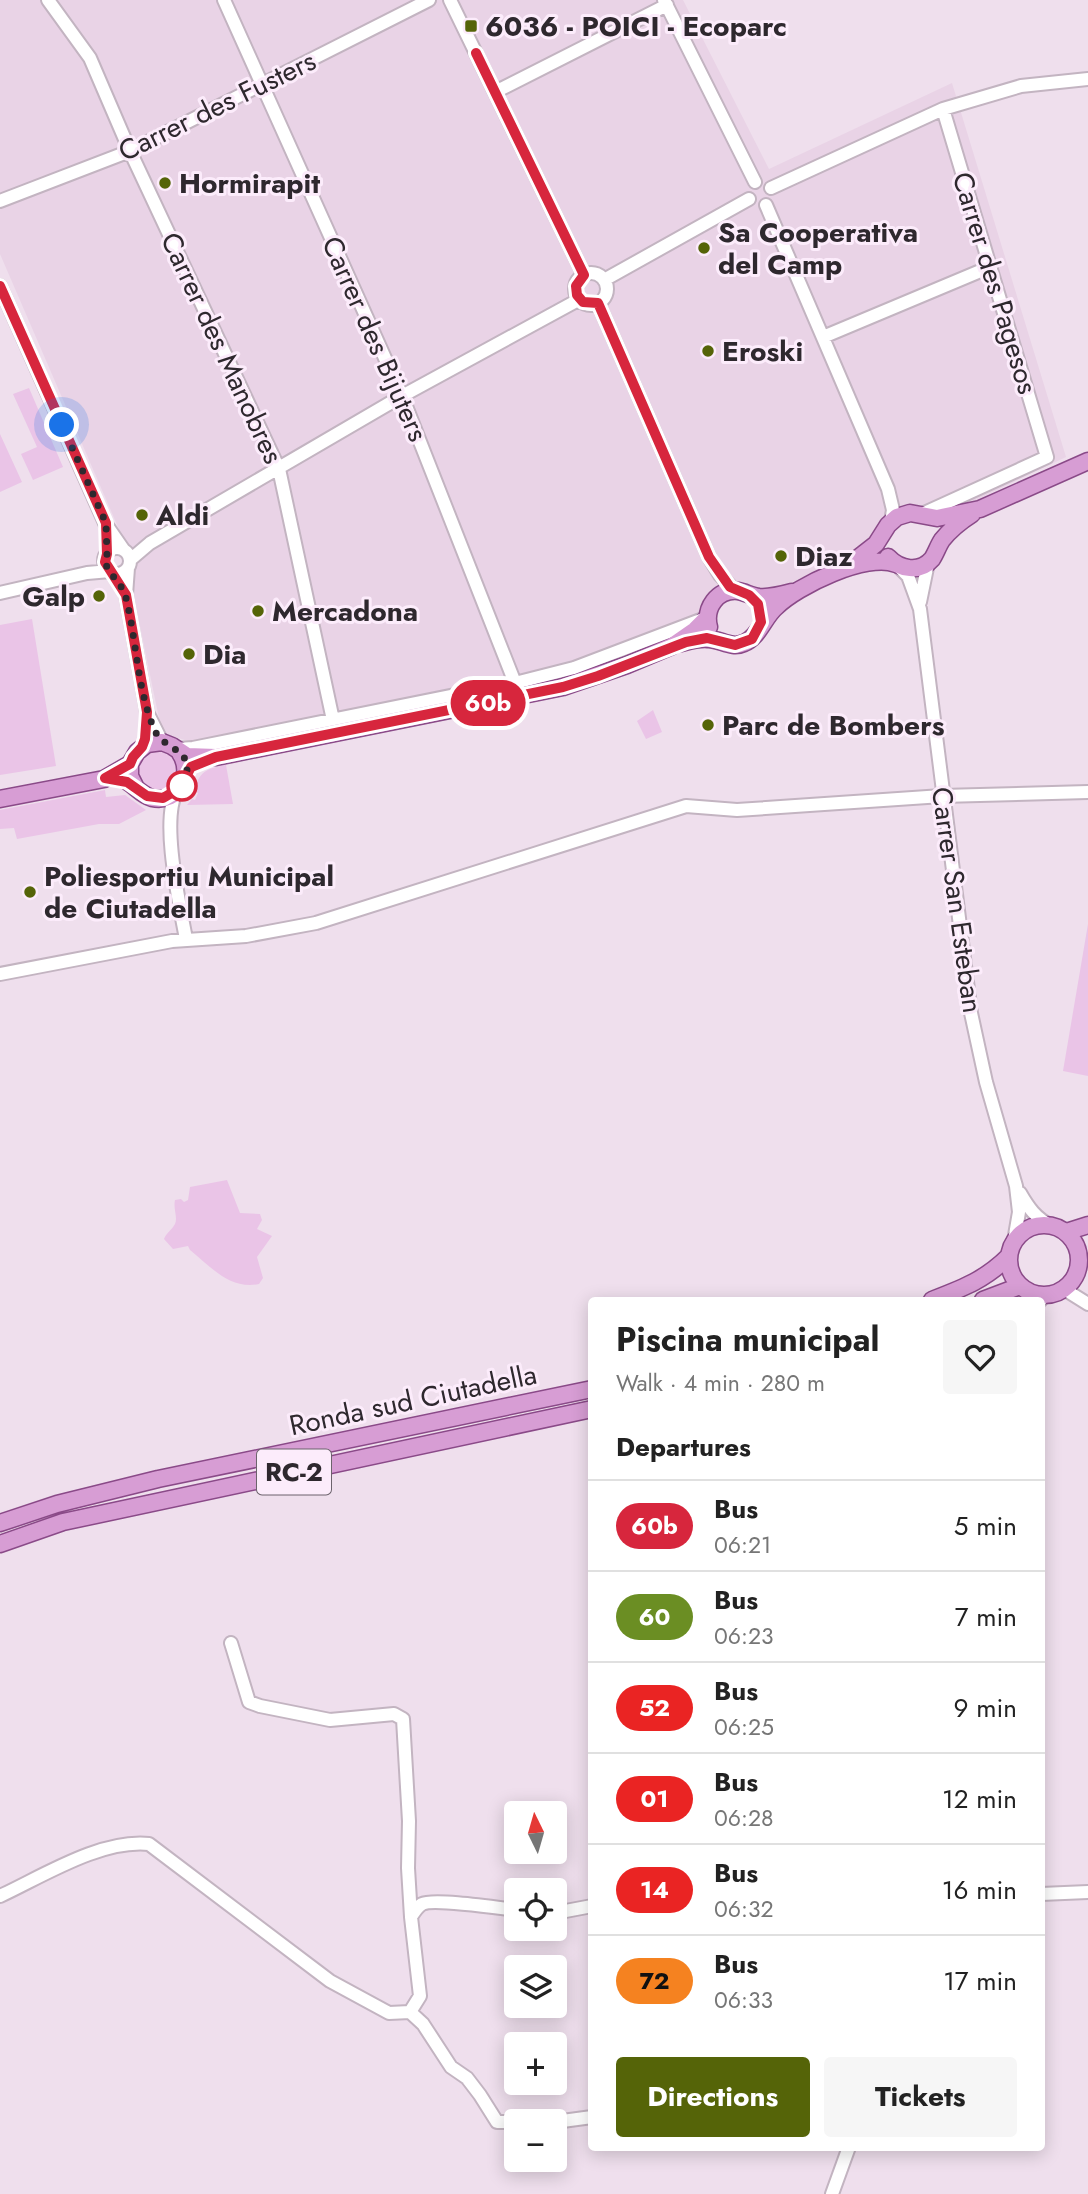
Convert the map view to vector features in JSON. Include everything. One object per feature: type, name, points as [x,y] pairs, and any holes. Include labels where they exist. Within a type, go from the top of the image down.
[{"type":"main road","points":[[672,646],[707,618],[714,600],[722,594],[776,596],[802,588],[844,569],[866,554],[903,514],[946,517],[979,509],[1088,461]]},
{"type":"main road","points":[[844,569],[885,561],[914,569],[932,557],[942,540],[979,509]]},
{"type":"main road","points":[[918,515],[935,527],[939,539],[932,557]]},
{"type":"main road","points":[[888,528],[885,551],[897,565]]},
{"type":"main road","points":[[707,618],[711,633],[718,640],[729,645],[740,645],[752,639],[766,616],[779,603],[802,588]]},
{"type":"main road","points":[[742,593],[760,609],[760,627]]},
{"type":"main road","points":[[216,757],[191,767],[183,785],[168,797],[152,798],[142,794],[130,776],[133,757],[142,747],[152,743],[197,758],[216,757],[563,687],[672,646],[697,639],[718,640]]},
{"type":"main road","points":[[173,748],[186,762],[187,773]]},
{"type":"main road","points":[[0,799],[105,778],[130,764]]},
{"type":"main road","points":[[105,778],[135,786]]},
{"type":"main road","points":[[940,1297],[992,1273],[1031,1227],[1059,1229],[1088,1225]]},
{"type":"main road","points":[[1044,1297],[1064,1289],[1077,1274],[1084,1260],[1077,1247],[1059,1229]]},
{"type":"main road","points":[[1012,1248],[1013,1277],[1020,1286],[1039,1297]]},
{"type":"main road","points":[[991,1297],[1020,1286]]},
{"type":"main road","name":"Ronda sud Ciutadella","points":[[0,1523],[57,1504],[159,1479],[588,1390]]},
{"type":"main road","name":"Ronda sud Ciutadella","points":[[0,1544],[63,1522],[588,1410]]},
{"type":"street","name":"Carrer des Manobres","points":[[48,0],[90,58],[130,151],[279,468],[333,720]]},
{"type":"street","name":"Carrer des Bijuters","points":[[224,0],[402,396],[514,683]]},
{"type":"street","name":"Carrer des Fusters","points":[[0,201],[130,151],[429,0]]},
{"type":"street","points":[[450,0],[584,275]]},
{"type":"street","points":[[495,92],[665,2],[755,182]]},
{"type":"street","points":[[771,188],[943,109],[1021,86],[1088,79]]},
{"type":"street","name":"Carrer des Pagesos","points":[[918,515],[1047,457],[943,109]]},
{"type":"street","points":[[764,181],[771,188],[772,199],[766,205],[758,205],[749,199],[749,188],[755,182],[764,181]]},
{"type":"street","points":[[604,280],[749,199]]},
{"type":"street","points":[[766,205],[888,489],[893,510],[888,528]]},
{"type":"street","points":[[823,337],[990,267]]},
{"type":"street","points":[[597,274],[604,280],[607,293],[598,303],[588,304],[580,299],[576,286],[584,275],[597,274]]},
{"type":"street","points":[[0,286],[106,523],[127,557],[126,595],[147,712],[142,747]]},
{"type":"street","points":[[108,564],[121,573],[127,557],[150,543],[402,396],[580,299]]},
{"type":"street","points":[[598,303],[709,557],[720,575],[742,593]]},
{"type":"street","points":[[888,489],[899,504],[918,515]]},
{"type":"street","points":[[106,523],[108,564],[126,595]]},
{"type":"street","points":[[0,593],[87,573],[108,564],[114,548],[127,557]]},
{"type":"street","points":[[709,557],[714,578],[714,600]]},
{"type":"street","name":"Carrer San Esteban","points":[[932,557],[922,587],[920,609],[971,1013],[986,1082],[1016,1186],[1019,1212],[1012,1248]]},
{"type":"street","name":"Carrer San Esteban","points":[[897,565],[908,576],[920,609]]},
{"type":"street","points":[[147,712],[173,748],[193,748],[514,683],[574,668],[707,618]]},
{"type":"street","points":[[177,791],[172,802],[170,831],[186,939]]},
{"type":"street","points":[[0,974],[147,945],[186,939],[246,936],[316,923],[686,806],[737,810],[943,796],[1088,792]]},
{"type":"street","points":[[152,798],[159,803],[170,831]]},
{"type":"street","name":"Carrer San Esteban","points":[[1016,1186],[1027,1206],[1041,1221],[1059,1229]]},
{"type":"street","points":[[1064,1289],[1088,1304]]},
{"type":"street","points":[[231,1643],[249,1702],[330,1720],[394,1714],[403,1719],[411,1917],[420,1996],[410,2012]]},
{"type":"street","points":[[0,1896],[104,1848],[126,1843],[149,1844],[330,1980],[363,2001],[389,2013],[410,2012],[423,2024],[451,2067],[467,2078],[497,2122],[504,2122]]},
{"type":"street","points":[[1045,1894],[1088,1892]]},
{"type":"street","points":[[411,1917],[424,1903],[504,1909]]},
{"type":"street","points":[[567,1911],[588,1907]]},
{"type":"street","points":[[567,2120],[588,2118]]},
{"type":"street","points":[[832,2194],[848,2151]]},
{"type":"shaded area","points":[[0,0],[683,0],[769,169],[952,83],[1066,457],[957,509],[907,504],[886,515],[877,535],[856,555],[776,589],[763,592],[735,581],[710,590],[692,629],[622,659],[570,677],[204,751],[188,741],[162,733],[121,534],[0,254]]},
{"type":"shaded area","points":[[29,388],[63,467],[33,480],[21,454],[37,447],[13,394]]},
{"type":"shaded area","points":[[0,434],[22,482],[0,492]]},
{"type":"shaded area","points":[[32,619],[56,766],[0,775],[0,625]]},
{"type":"shaded area","points":[[653,710],[662,732],[646,739],[637,721]]},
{"type":"shaded area","points":[[157,749],[172,755],[178,770],[172,785],[157,791],[142,785],[136,770],[142,755]]},
{"type":"shaded area","points":[[226,765],[233,804],[187,805],[192,799],[195,800],[198,793],[195,791],[196,785],[201,775]]},
{"type":"shaded area","points":[[105,790],[106,797],[125,795],[146,810],[119,824],[99,824],[17,839],[14,828],[0,829],[0,810]]},
{"type":"shaded area","points":[[1088,924],[1088,1076],[1063,1071]]},
{"type":"shaded area","points":[[227,1180],[240,1213],[260,1214],[262,1220],[257,1229],[272,1236],[257,1257],[263,1278],[259,1284],[239,1284],[230,1280],[213,1270],[188,1246],[173,1249],[164,1239],[176,1221],[175,1200],[188,1200],[190,1187]]},
{"type":"bus line","name":"60b","points":[[0,286],[106,523],[106,566],[126,595],[147,712],[145,739],[130,764],[105,778],[127,782],[152,798],[168,797],[180,788],[191,767],[216,757],[563,687],[697,639],[718,640],[729,645],[746,643],[757,634],[760,627],[758,604],[749,595],[735,591],[709,557],[598,303],[588,304],[577,295],[577,282],[584,275],[476,53]]},
{"type":"place","name":"6036 - POICI - Ecoparc","points":[[471,26]]},
{"type":"place","name":"Hormirapit","points":[[165,183]]},
{"type":"place","name":"Sa Cooperativa del Camp","points":[[704,248]]},
{"type":"place","name":"Eroski","points":[[708,351]]},
{"type":"place","name":"Aldi","points":[[142,515]]},
{"type":"place","name":"Diaz","points":[[781,556]]},
{"type":"place","name":"Galp","points":[[99,596]]},
{"type":"place","name":"Mercadona","points":[[258,611]]},
{"type":"place","name":"Dia","points":[[189,654]]},
{"type":"place","name":"Parc de Bombers","points":[[708,725]]},
{"type":"place","name":"Poliesportiu Municipal de Ciutadella","points":[[30,892]]},
{"type":"route","points":[[62,425],[106,523],[105,562],[126,595],[147,712],[158,737],[177,749],[186,762],[187,773],[182,786]]}]
